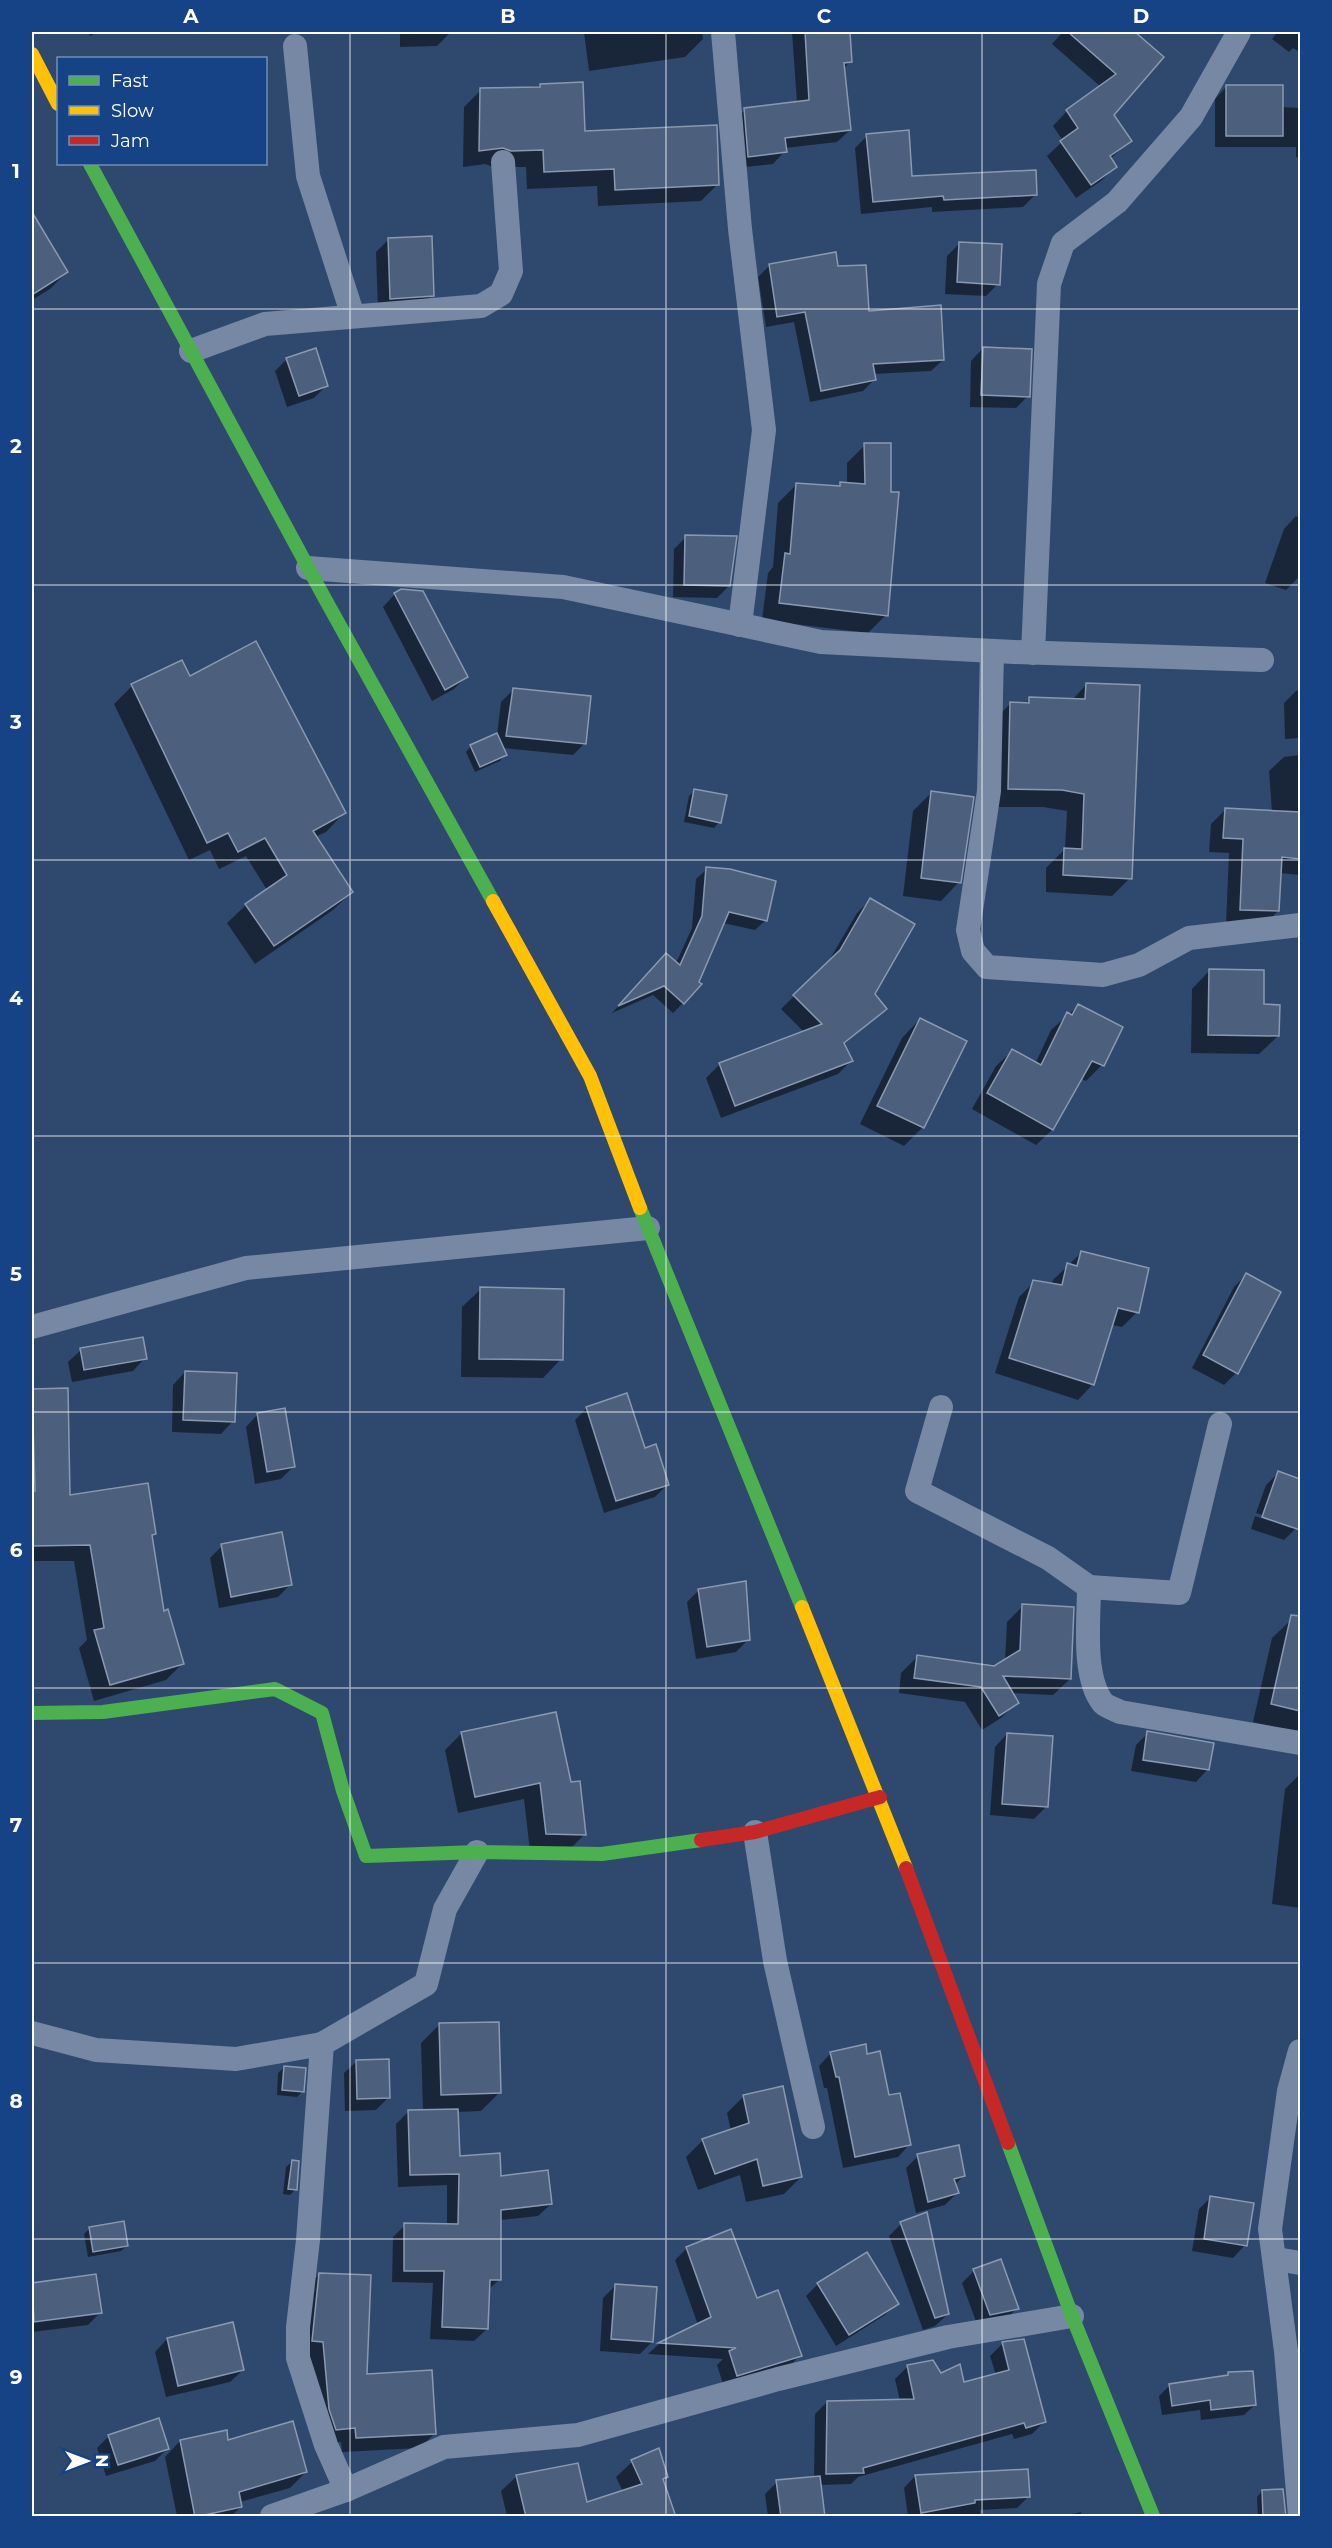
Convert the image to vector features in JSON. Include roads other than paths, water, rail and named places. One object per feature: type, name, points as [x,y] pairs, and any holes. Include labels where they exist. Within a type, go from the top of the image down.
[{"type":"main road","points":[[32,54],[57,102]]},
{"type":"main road","points":[[91,165],[308,568],[590,1076],[648,1228],[880,1797],[1072,2316],[1154,2517]]},
{"type":"main road","points":[[32,1713],[103,1712],[275,1689],[322,1713],[343,1791],[366,1856],[477,1852],[602,1854],[755,1832],[880,1797]]},
{"type":"street","points":[[723,32],[740,229],[764,430],[740,625]]},
{"type":"street","points":[[1033,653],[1049,284],[1063,243],[1117,202],[1191,117],[1237,32]]},
{"type":"street","points":[[295,46],[308,176],[352,316]]},
{"type":"street","points":[[191,351],[265,324],[481,306],[501,294],[511,271],[503,162]]},
{"type":"street","points":[[308,568],[563,587],[821,642],[1033,653],[1262,660]]},
{"type":"street","points":[[992,651],[989,792],[968,930],[973,951],[987,967],[1103,975],[1139,965],[1189,938],[1300,926]]},
{"type":"street","points":[[32,1327],[246,1268],[648,1228]]},
{"type":"street","points":[[941,1407],[917,1491],[1048,1558],[1089,1587],[1179,1593],[1220,1424]]},
{"type":"street","points":[[1089,1587],[1089,1653],[1094,1684],[1104,1704],[1120,1712],[1300,1743]]},
{"type":"street","points":[[755,1832],[776,1961],[813,2127]]},
{"type":"street","points":[[32,2032],[96,2050],[236,2059],[322,2044],[426,1984],[445,1909],[477,1852]]},
{"type":"street","points":[[322,2044],[308,2240],[298,2326],[298,2358],[326,2445],[346,2490]]},
{"type":"street","points":[[1300,2051],[1289,2091],[1270,2229],[1275,2259],[1300,2517]]},
{"type":"street","points":[[1275,2259],[1300,2263]]},
{"type":"street","points":[[272,2517],[346,2490],[444,2447],[578,2434],[778,2379],[948,2337],[1072,2316]]}]
